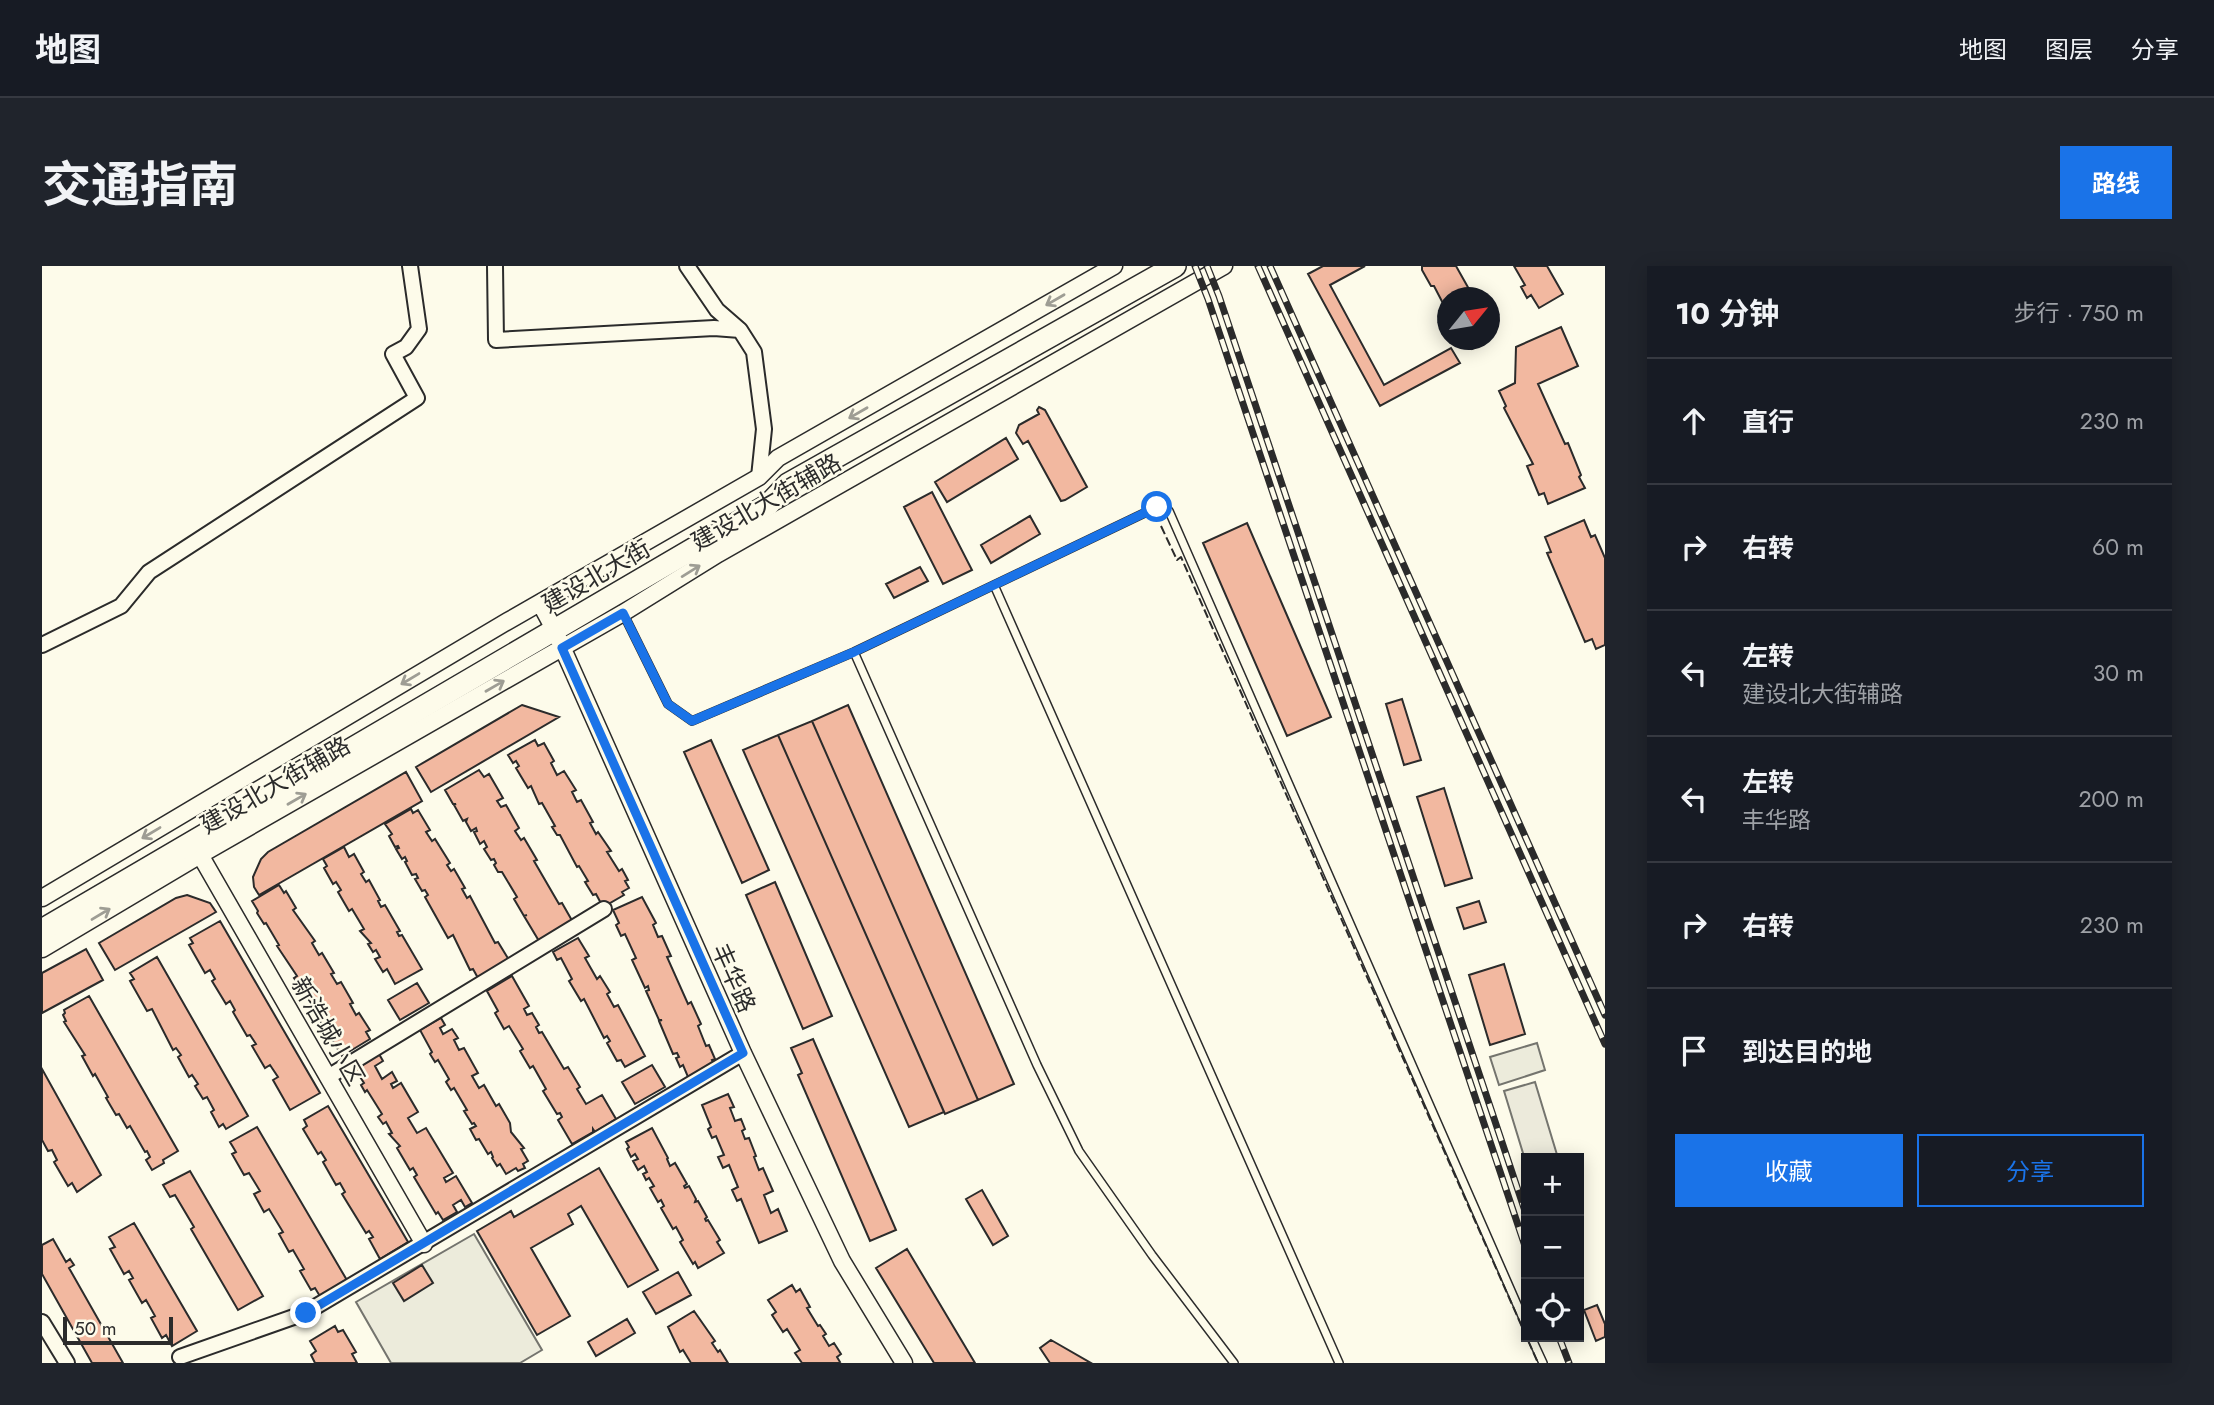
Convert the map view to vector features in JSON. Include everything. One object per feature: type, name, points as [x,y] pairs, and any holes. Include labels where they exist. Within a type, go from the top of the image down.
[{"type":"main road","name":"建设北大街","points":[[42,930],[195,848],[551,625],[768,505],[789,484],[1175,266]]},
{"type":"main road","points":[[42,914],[551,625]]},
{"type":"street","points":[[42,645],[121,606],[149,572],[417,398],[393,354],[406,346],[419,329],[410,266]]},
{"type":"street","points":[[495,266],[496,340],[714,328],[740,330]]},
{"type":"street","points":[[687,266],[717,310],[740,330],[754,352],[764,429],[759,477]]},
{"type":"street","name":"建设北大街辅路","points":[[42,898],[551,625],[759,477],[778,458],[1114,266]]},
{"type":"street","name":"建设北大街辅路","points":[[551,625],[623,613],[718,554],[1224,266]]},
{"type":"street","name":"丰华路","points":[[551,625],[743,1053],[842,1261],[904,1363]]},
{"type":"street","name":"建设北大街辅路","points":[[42,949],[195,848]]},
{"type":"street","name":"新浩城小区","points":[[195,848],[424,1244]]},
{"type":"street","points":[[328,1077],[604,909]]},
{"type":"street","points":[[180,1357],[306,1313],[743,1053]]},
{"type":"street","points":[[42,1322],[67,1363]]},
{"type":"lane","points":[[623,613],[668,704],[692,721],[854,652],[1157,507],[1169,511],[1521,1314]]},
{"type":"lane","points":[[994,585],[1339,1363]]},
{"type":"lane","points":[[854,652],[1037,1065],[1079,1151],[1152,1255],[1234,1363]]},
{"type":"lane","points":[[1533,1342],[1543,1363]]},
{"type":"shaded area","points":[[1537,1043],[1545,1070],[1499,1085],[1490,1057]]},
{"type":"shaded area","points":[[1535,1082],[1556,1153],[1523,1153],[1504,1091]]},
{"type":"shaded area","points":[[474,1234],[542,1350],[520,1363],[391,1363],[356,1302]]},
{"type":"building","points":[[1323,266],[1365,266],[1330,285],[1384,385],[1447,350],[1452,350],[1460,363],[1380,406],[1308,274]]},
{"type":"building","points":[[1422,266],[1456,266],[1468,287],[1437,287],[1437,292]]},
{"type":"building","points":[[1514,266],[1547,266],[1563,294],[1539,308],[1531,295],[1527,298],[1521,287],[1525,285]]},
{"type":"building","points":[[1561,327],[1578,366],[1538,384],[1565,444],[1568,443],[1585,488],[1548,504],[1544,493],[1539,495],[1527,466],[1533,464],[1504,408],[1506,406],[1499,391],[1515,383],[1516,347]]},
{"type":"building","points":[[1039,407],[1045,410],[1087,487],[1065,500],[1061,501],[1028,441],[1023,444],[1016,433],[1019,425],[1039,414]]},
{"type":"building","points":[[1006,438],[1018,459],[947,502],[935,482]]},
{"type":"building","points":[[932,492],[972,570],[943,584],[904,507]]},
{"type":"building","points":[[1030,516],[1040,534],[991,563],[981,545]]},
{"type":"building","points":[[1584,520],[1591,537],[1595,535],[1605,558],[1605,645],[1596,649],[1592,639],[1585,642],[1547,553],[1551,552],[1545,537]]},
{"type":"building","points":[[1247,523],[1331,717],[1287,736],[1203,543]]},
{"type":"building","points":[[920,567],[928,581],[894,598],[886,584]]},
{"type":"building","points":[[1402,699],[1421,760],[1404,765],[1386,704]]},
{"type":"building","points":[[522,705],[559,717],[431,792],[416,767]]},
{"type":"building","points":[[848,705],[1014,1084],[978,1100],[812,721]]},
{"type":"building","points":[[812,721],[978,1100],[945,1114],[778,735]]},
{"type":"building","points":[[778,735],[944,1112],[909,1127],[743,750]]},
{"type":"building","points":[[535,740],[538,746],[544,743],[554,761],[551,763],[557,775],[564,771],[576,790],[572,792],[577,802],[581,800],[596,834],[598,832],[611,851],[607,852],[628,880],[625,881],[629,888],[622,892],[624,895],[603,907],[585,882],[588,881],[579,866],[577,867],[560,835],[557,835],[552,827],[555,826],[542,803],[539,804],[531,786],[528,788],[516,768],[519,766],[516,761],[513,763],[508,755]]},
{"type":"building","points":[[711,740],[769,870],[742,883],[684,752]]},
{"type":"building","points":[[479,770],[484,777],[489,774],[503,798],[497,801],[501,807],[506,805],[519,828],[515,831],[521,840],[524,838],[559,904],[562,903],[574,924],[542,946],[514,899],[517,897],[502,872],[498,872],[494,859],[491,860],[484,849],[487,847],[484,841],[480,844],[474,832],[477,831],[476,828],[471,831],[467,819],[463,821],[454,805],[456,804],[453,804],[445,790]]},
{"type":"building","points":[[406,772],[422,801],[259,895],[254,887],[253,877],[261,859],[268,852]]},
{"type":"building","points":[[1444,788],[1472,878],[1445,886],[1417,797]]},
{"type":"building","points":[[411,809],[413,813],[418,810],[430,830],[426,832],[432,841],[435,839],[450,863],[447,865],[451,871],[454,869],[465,888],[462,889],[467,898],[470,896],[495,943],[498,942],[509,960],[478,978],[473,969],[470,970],[453,935],[448,938],[425,897],[428,895],[425,890],[422,891],[415,879],[418,878],[416,874],[412,875],[405,857],[402,859],[396,849],[398,846],[395,847],[389,836],[392,834],[385,824]]},
{"type":"building","points":[[344,847],[349,857],[354,854],[364,872],[361,874],[366,882],[369,880],[381,907],[385,905],[400,931],[397,932],[399,936],[402,935],[422,969],[395,984],[387,969],[383,972],[375,959],[380,957],[376,950],[373,952],[368,944],[371,943],[360,931],[364,929],[352,909],[349,911],[338,892],[341,890],[336,882],[333,884],[324,868],[327,866],[323,859]]},
{"type":"building","points":[[775,882],[832,1016],[803,1029],[746,895]]},
{"type":"building","points":[[279,885],[296,908],[293,910],[315,941],[312,943],[319,955],[322,953],[337,984],[341,982],[353,1003],[350,1004],[356,1015],[359,1013],[370,1030],[366,1032],[370,1039],[342,1056],[319,1019],[316,1021],[308,1008],[313,1006],[294,978],[297,976],[252,901]]},
{"type":"building","points":[[187,895],[210,903],[216,912],[115,970],[99,943],[176,898]]},
{"type":"building","points":[[642,897],[656,923],[653,925],[658,937],[662,936],[671,956],[667,957],[688,1004],[691,1002],[701,1024],[698,1026],[706,1046],[709,1045],[715,1059],[712,1060],[715,1065],[688,1077],[683,1065],[680,1067],[677,1053],[673,1054],[659,1021],[662,1020],[659,1020],[646,991],[649,990],[648,986],[645,988],[632,960],[636,958],[625,934],[621,936],[616,925],[619,923],[613,910]]},
{"type":"building","points":[[1479,901],[1486,922],[1464,929],[1457,908]]},
{"type":"building","points":[[220,921],[320,1093],[290,1110],[273,1080],[278,1077],[270,1065],[265,1068],[252,1046],[256,1044],[250,1035],[247,1036],[233,1012],[235,1010],[230,1001],[226,1004],[212,981],[215,979],[210,970],[205,973],[189,945],[193,943],[190,938]]},
{"type":"building","points":[[578,938],[589,956],[585,958],[597,979],[600,976],[610,992],[607,994],[614,1007],[618,1005],[645,1056],[625,1067],[621,1060],[617,1061],[607,1043],[610,1041],[607,1036],[604,1038],[584,999],[581,1001],[569,981],[572,979],[561,958],[557,960],[553,952]]},
{"type":"building","points":[[86,949],[103,980],[42,1013],[42,973]]},
{"type":"building","points":[[157,957],[248,1116],[226,1129],[223,1124],[219,1127],[207,1097],[203,1099],[195,1086],[198,1084],[192,1075],[189,1077],[178,1057],[181,1055],[176,1048],[173,1050],[152,1009],[147,1011],[130,981],[134,979],[130,973]]},
{"type":"building","points":[[1504,964],[1525,1034],[1490,1045],[1469,975]]},
{"type":"building","points":[[512,976],[529,1006],[524,1009],[527,1015],[532,1013],[539,1025],[536,1027],[539,1033],[542,1032],[564,1069],[568,1067],[586,1104],[602,1095],[616,1119],[595,1132],[593,1129],[593,1132],[572,1144],[558,1120],[562,1117],[560,1113],[557,1114],[543,1091],[546,1089],[533,1066],[530,1068],[520,1051],[523,1049],[509,1026],[504,1029],[487,991]]},
{"type":"building","points":[[417,983],[429,1003],[400,1020],[388,1000]]},
{"type":"building","points":[[89,996],[178,1151],[152,1170],[146,1160],[150,1157],[147,1151],[145,1152],[130,1126],[127,1128],[119,1114],[116,1115],[95,1074],[93,1076],[82,1056],[85,1055],[64,1022],[64,1010]]},
{"type":"building","points":[[441,1018],[445,1025],[440,1028],[443,1034],[452,1029],[458,1038],[454,1040],[459,1050],[464,1048],[478,1073],[472,1076],[479,1088],[484,1085],[496,1106],[499,1104],[510,1123],[511,1132],[524,1148],[521,1149],[528,1161],[523,1164],[525,1168],[518,1171],[516,1168],[506,1174],[500,1164],[497,1166],[491,1152],[488,1154],[479,1139],[476,1140],[470,1129],[476,1126],[464,1111],[467,1110],[454,1088],[451,1090],[446,1082],[449,1079],[438,1060],[435,1062],[430,1054],[432,1052],[420,1030]]},
{"type":"building","points":[[813,1039],[896,1230],[870,1241],[798,1075],[802,1073],[791,1048]]},
{"type":"building","points":[[379,1054],[383,1061],[375,1066],[382,1079],[392,1072],[397,1081],[391,1084],[393,1088],[401,1083],[418,1112],[408,1118],[417,1133],[426,1128],[453,1173],[444,1178],[446,1182],[456,1176],[472,1203],[465,1207],[461,1200],[453,1205],[457,1212],[443,1220],[438,1212],[436,1214],[414,1177],[417,1175],[413,1168],[410,1170],[397,1148],[400,1146],[389,1134],[392,1133],[386,1122],[383,1124],[378,1117],[382,1114],[361,1085],[364,1083],[355,1069]]},
{"type":"building","points":[[652,1065],[665,1087],[635,1104],[622,1082]]},
{"type":"building","points":[[42,1069],[101,1175],[77,1192],[72,1183],[68,1186],[54,1162],[57,1160],[52,1150],[48,1151],[42,1140]]},
{"type":"building","points":[[728,1094],[734,1107],[730,1108],[735,1121],[741,1119],[745,1139],[749,1138],[759,1170],[763,1168],[773,1191],[764,1195],[771,1213],[778,1209],[787,1231],[759,1243],[741,1199],[737,1201],[732,1190],[738,1187],[729,1165],[723,1168],[718,1157],[724,1155],[716,1136],[712,1138],[708,1129],[711,1127],[702,1105]]},
{"type":"building","points":[[328,1106],[408,1242],[380,1259],[369,1239],[373,1237],[369,1231],[366,1233],[342,1194],[345,1192],[340,1183],[336,1185],[323,1162],[326,1160],[321,1152],[318,1154],[303,1129],[307,1126],[304,1120]]},
{"type":"building","points":[[257,1127],[348,1282],[321,1298],[315,1288],[311,1290],[300,1271],[304,1269],[293,1250],[289,1252],[279,1234],[283,1232],[269,1209],[264,1212],[254,1194],[260,1191],[249,1173],[244,1175],[232,1154],[236,1152],[230,1142]]},
{"type":"building","points":[[652,1128],[670,1166],[675,1163],[687,1184],[685,1188],[689,1186],[695,1202],[698,1201],[707,1217],[706,1221],[708,1220],[720,1240],[717,1242],[724,1253],[698,1268],[680,1242],[683,1240],[676,1227],[673,1229],[661,1208],[664,1206],[661,1200],[658,1202],[650,1188],[654,1186],[643,1174],[647,1172],[644,1166],[638,1170],[633,1161],[638,1159],[635,1154],[631,1157],[627,1149],[629,1147],[626,1142]]},
{"type":"building","points":[[599,1168],[658,1270],[628,1287],[581,1206],[568,1214],[573,1224],[531,1248],[570,1316],[537,1335],[477,1231],[511,1211],[514,1217]]},
{"type":"building","points":[[190,1171],[263,1296],[238,1310],[191,1229],[194,1227],[175,1195],[170,1197],[163,1185]]},
{"type":"building","points":[[982,1190],[1008,1236],[993,1245],[966,1199]]},
{"type":"building","points":[[134,1223],[197,1331],[172,1346],[166,1335],[162,1338],[151,1318],[155,1316],[146,1300],[142,1303],[129,1280],[133,1278],[129,1271],[124,1274],[110,1249],[115,1247],[109,1237]]},
{"type":"building","points":[[53,1239],[66,1262],[70,1259],[74,1265],[69,1268],[123,1363],[92,1363],[42,1274],[42,1245]]},
{"type":"building","points":[[907,1249],[975,1363],[934,1363],[876,1268]]},
{"type":"building","points":[[422,1265],[433,1283],[404,1301],[393,1283]]},
{"type":"building","points":[[678,1272],[691,1295],[656,1314],[643,1292]]},
{"type":"building","points":[[792,1285],[796,1292],[800,1289],[810,1307],[807,1308],[826,1334],[823,1336],[829,1346],[834,1343],[841,1354],[837,1357],[840,1362],[802,1363],[795,1353],[800,1350],[787,1329],[783,1332],[772,1315],[776,1312],[768,1300]]},
{"type":"building","points":[[1597,1305],[1605,1324],[1605,1337],[1596,1341],[1584,1310]]},
{"type":"building","points":[[694,1311],[715,1341],[712,1343],[728,1363],[691,1363],[683,1350],[680,1352],[668,1327]]},
{"type":"building","points":[[627,1319],[635,1333],[596,1356],[588,1342]]},
{"type":"building","points":[[335,1326],[338,1332],[343,1330],[356,1352],[352,1354],[357,1363],[315,1363],[311,1355],[316,1351],[310,1341]]},
{"type":"building","points":[[1051,1340],[1091,1363],[1050,1363],[1040,1348]]},
{"type":"railway","points":[[1195,266],[1521,1234]]},
{"type":"railway","points":[[1207,266],[1521,1199]]},
{"type":"railway","points":[[1258,266],[1605,1044]]},
{"type":"railway","points":[[1270,266],[1605,1015]]},
{"type":"railway","points":[[1561,1342],[1569,1363]]},
{"type":"fence","points":[[1161,526],[1177,560],[1181,557],[1538,1363]]},
{"type":"route","points":[[306,1313],[743,1053],[562,648],[623,613],[668,704],[692,721],[854,652],[1157,507]]}]
